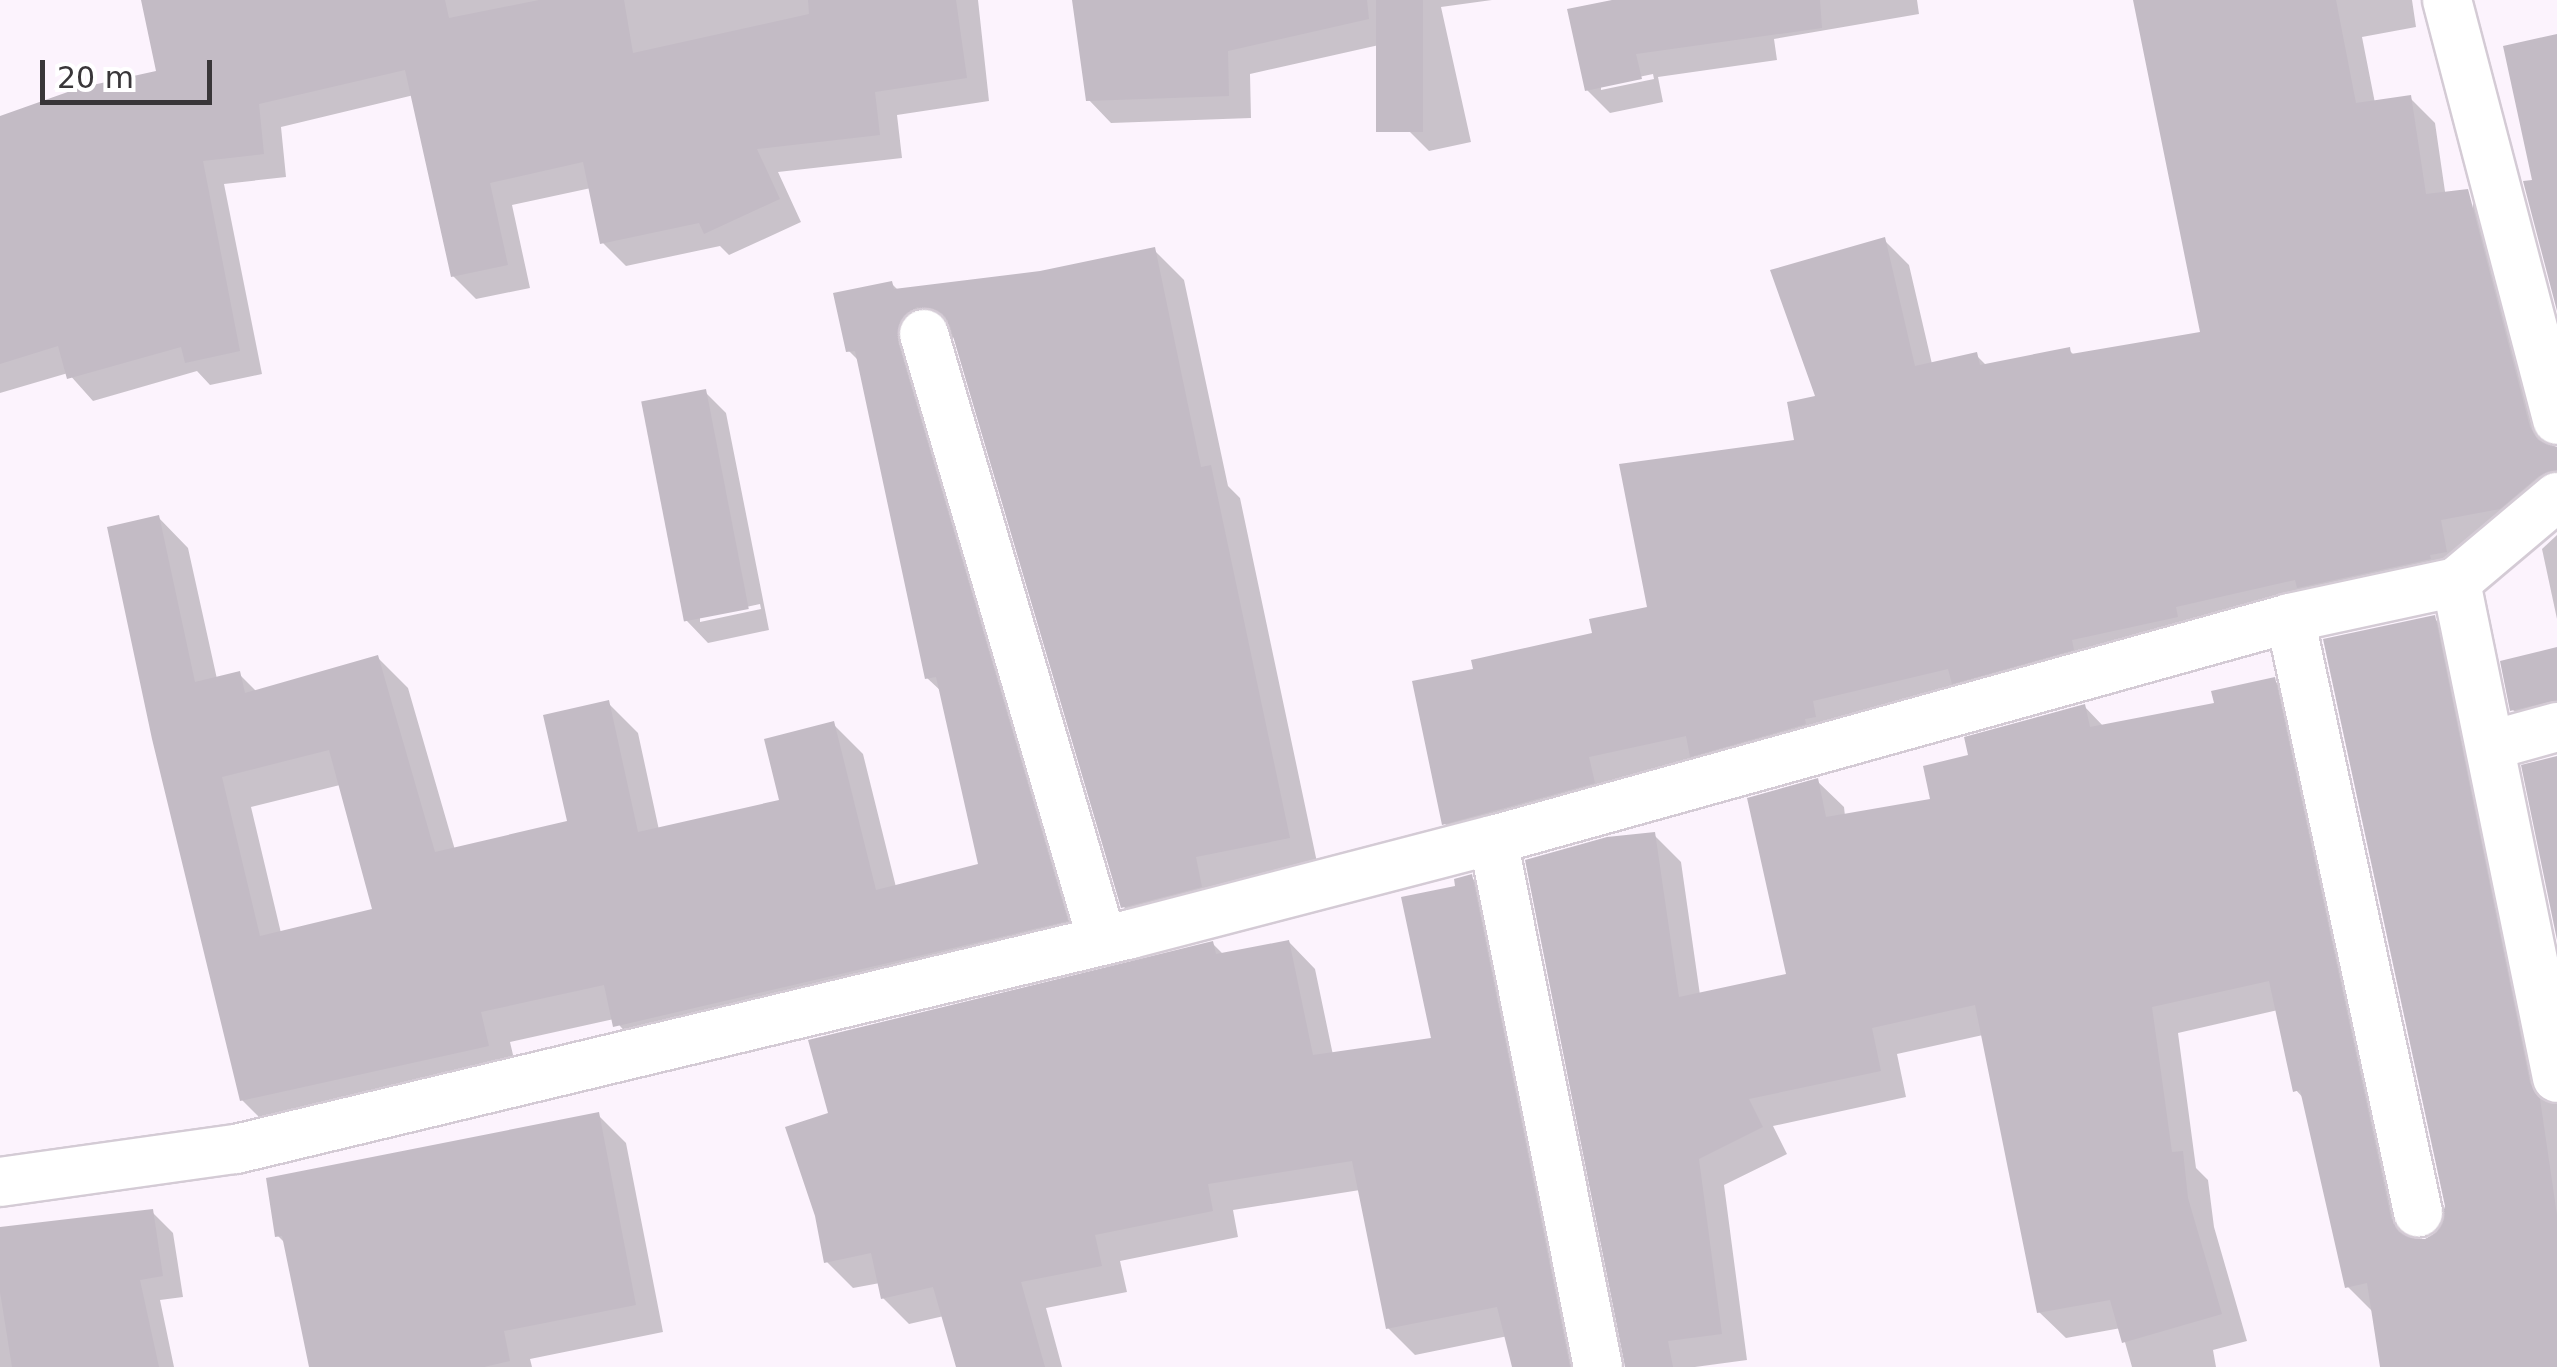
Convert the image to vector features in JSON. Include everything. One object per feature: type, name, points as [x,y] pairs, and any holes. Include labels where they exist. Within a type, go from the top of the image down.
[{"type":"street","points":[[2447,0],[2557,420]]},
{"type":"street","points":[[924,334],[1102,940]]},
{"type":"street","points":[[0,1182],[236,1149],[1102,940],[1493,840],[2290,618],[2456,582],[2557,497]]},
{"type":"street","points":[[2456,582],[2557,1078]]},
{"type":"street","points":[[2290,618],[2418,1212]]},
{"type":"street","points":[[2492,745],[2557,727]]},
{"type":"street","points":[[1493,840],[1598,1367]]},
{"type":"building","points":[[141,0],[445,0],[449,18],[539,0],[624,0],[633,53],[809,14],[808,0],[956,0],[967,78],[875,92],[880,135],[757,149],[780,199],[704,234],[699,223],[600,244],[583,162],[490,183],[508,265],[451,277],[405,70],[259,104],[264,154],[203,161],[240,351],[185,363],[181,347],[67,379],[58,346],[0,364],[0,116],[79,88],[156,71]]},
{"type":"building","points":[[1072,0],[1367,0],[1369,19],[1228,51],[1229,96],[1086,101]]},
{"type":"building","points":[[1376,0],[1423,0],[1423,132],[1376,132]]},
{"type":"building","points":[[1612,0],[1820,0],[1822,28],[1636,54],[1642,79],[1585,91],[1567,9]]},
{"type":"building","points":[[2133,0],[2336,0],[2356,103],[2411,95],[2426,194],[2468,189],[2530,427],[2538,440],[2557,447],[2557,470],[2539,476],[2500,509],[2441,520],[2447,552],[2430,555],[2431,559],[2297,588],[2295,580],[2176,607],[2178,617],[2072,640],[2074,650],[1952,684],[1948,669],[1813,701],[1816,717],[1805,719],[1806,724],[1690,757],[1686,736],[1589,757],[1595,783],[1442,825],[1412,681],[1473,669],[1471,660],[1592,633],[1589,619],[1647,607],[1619,464],[1794,440],[1787,402],[1815,396],[1770,270],[1885,237],[1915,366],[1977,352],[1980,365],[2070,347],[2071,354],[2200,332]]},
{"type":"building","points":[[2557,34],[2557,311],[2523,181],[2532,180],[2503,46]]},
{"type":"building","points":[[1155,247],[1201,467],[1211,465],[1290,838],[1196,857],[1202,887],[1121,908],[950,326],[942,314],[917,307],[904,316],[898,342],[1068,921],[613,1027],[604,985],[481,1012],[489,1046],[240,1101],[152,739],[107,527],[159,515],[195,682],[240,671],[245,693],[378,655],[435,852],[567,821],[543,715],[609,700],[638,832],[779,800],[764,739],[834,721],[876,890],[978,864],[936,677],[925,679],[855,351],[846,352],[833,293],[892,281],[894,289],[1040,271]],"holes":[[[329,750],[372,909],[260,936],[222,777]]]},
{"type":"building","points":[[706,389],[749,609],[684,621],[641,402]]},
{"type":"building","points":[[2435,615],[2530,1083],[2540,1099],[2557,1215],[2557,1367],[2380,1367],[2367,1283],[2345,1288],[2300,1090],[2293,1092],[2269,981],[2152,1007],[2172,1152],[2183,1151],[2188,1198],[2222,1314],[2122,1343],[2110,1300],[2037,1313],[1975,1005],[1872,1028],[1881,1071],[1749,1099],[1763,1127],[1699,1159],[1722,1334],[1668,1341],[1673,1367],[1625,1367],[1525,860],[1607,837],[1655,832],[1679,997],[1786,974],[1747,798],[1818,778],[1826,817],[1930,799],[1923,766],[1968,755],[1964,737],[2085,704],[2090,727],[2214,703],[2211,691],[2275,677],[2391,1218],[2398,1231],[2411,1238],[2425,1239],[2437,1232],[2445,1206],[2323,639]]},
{"type":"building","points":[[2557,647],[2557,700],[2510,711],[2500,661]]},
{"type":"building","points":[[2557,756],[2557,940],[2521,765]]},
{"type":"building","points":[[1472,874],[1570,1367],[1512,1367],[1497,1307],[1386,1329],[1352,1161],[1208,1184],[1213,1211],[1095,1235],[1102,1266],[1021,1282],[1045,1367],[956,1367],[933,1287],[881,1299],[871,1253],[824,1263],[815,1216],[785,1127],[828,1113],[808,1040],[1213,941],[1216,954],[1289,940],[1313,1055],[1431,1038],[1401,897],[1455,886],[1454,879]]},
{"type":"building","points":[[599,1112],[636,1305],[504,1331],[510,1361],[484,1367],[309,1367],[282,1236],[275,1237],[266,1178]]},
{"type":"building","points":[[153,1209],[163,1276],[140,1280],[159,1367],[12,1367],[0,1292],[0,1227]]}]
